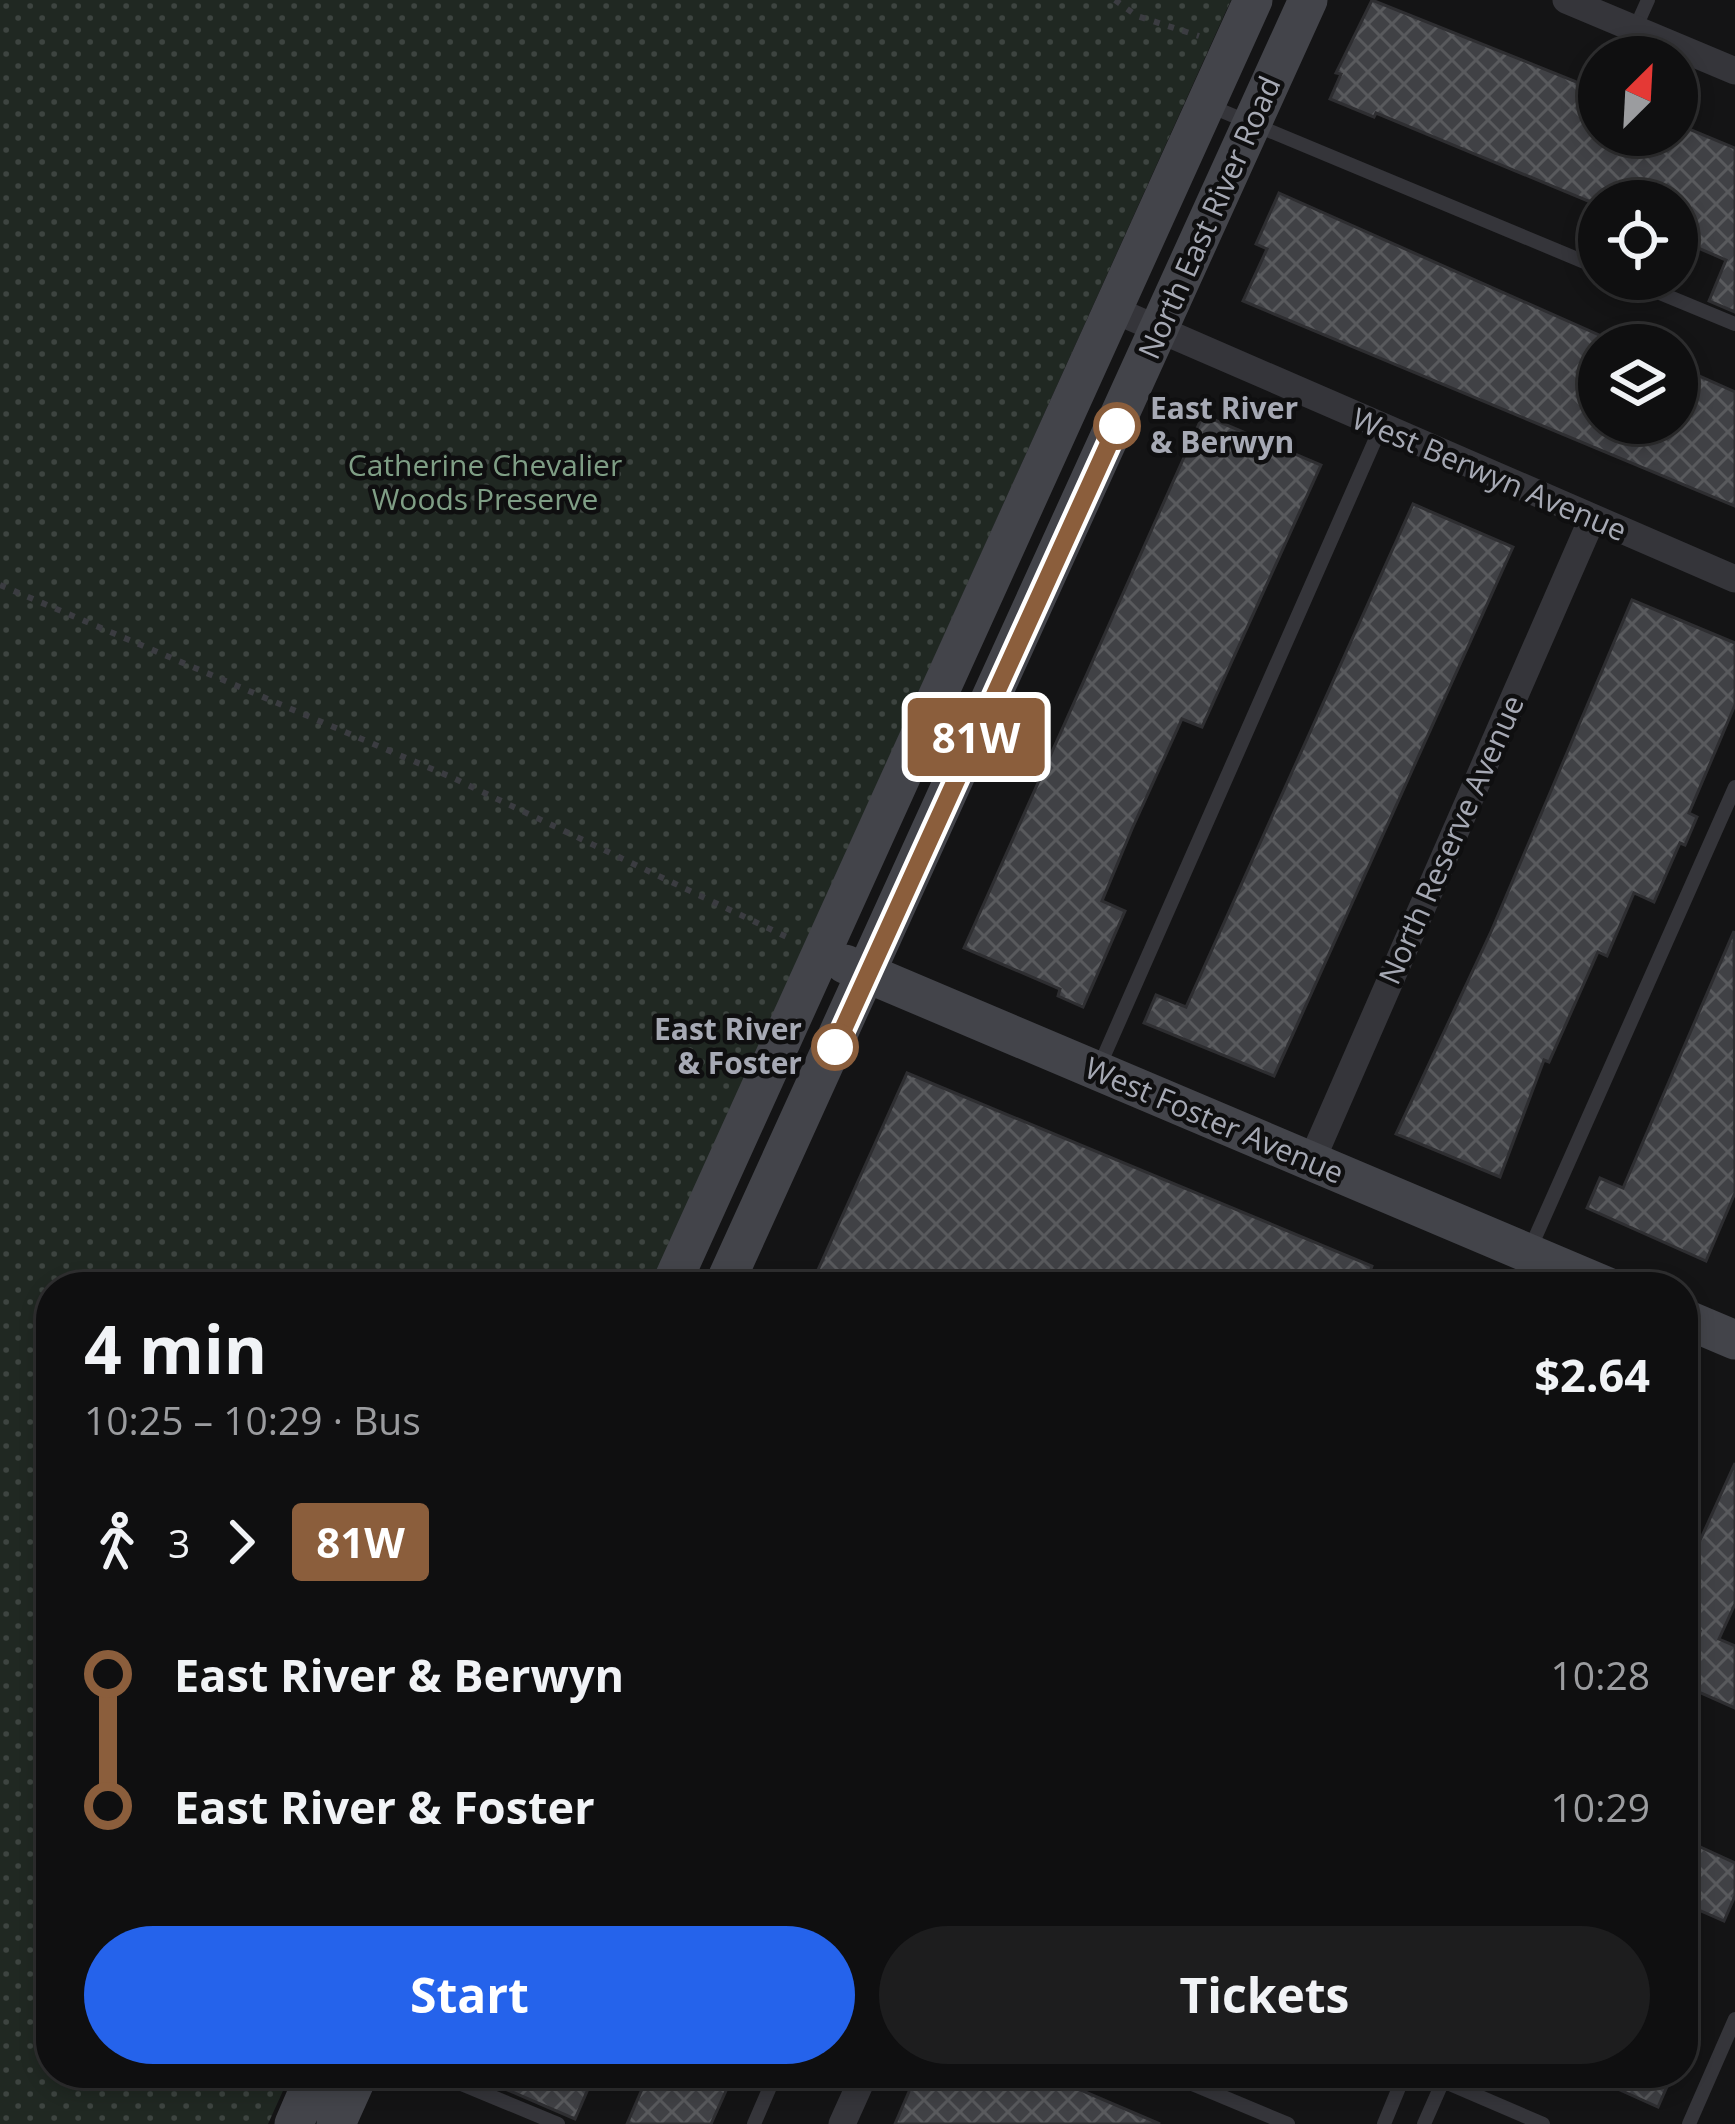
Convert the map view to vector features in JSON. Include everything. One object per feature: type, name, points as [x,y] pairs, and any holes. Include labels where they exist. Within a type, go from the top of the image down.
[{"type":"main road","name":"North East River Road","points":[[676,1272],[809,948],[1253,0]]},
{"type":"main road","name":"North East River Road","points":[[730,1272],[1308,0]]},
{"type":"main road","name":"West Foster Avenue","points":[[809,948],[1572,1272]]},
{"type":"main road","points":[[1698,1324],[1735,1340]]},
{"type":"street","points":[[1566,0],[1735,71]]},
{"type":"street","name":"West Berwyn Avenue","points":[[1112,309],[1735,579]]},
{"type":"street","name":"North Reserve Avenue","points":[[1311,1162],[1592,519]]},
{"type":"street","points":[[842,2124],[858,2088]]},
{"type":"lane","points":[[1636,29],[1648,0]]},
{"type":"lane","points":[[1205,104],[1578,259]]},
{"type":"lane","points":[[1676,300],[1735,325]]},
{"type":"lane","points":[[1097,1072],[1380,429]]},
{"type":"lane","points":[[1528,1254],[1735,788]]},
{"type":"lane","points":[[1689,2124],[1735,2019]]},
{"type":"lane","points":[[481,2088],[558,2124]]},
{"type":"lane","points":[[754,2124],[770,2088]]},
{"type":"lane","points":[[1202,2088],[1288,2124]]},
{"type":"lane","points":[[1384,2124],[1399,2088]]},
{"type":"lane","points":[[1424,2124],[1440,2088]]},
{"type":"lane","points":[[1461,2088],[1543,2124]]},
{"type":"path","points":[[1115,0],[1137,16],[1203,37]]},
{"type":"path","points":[[0,585],[451,777],[809,948]]},
{"type":"green space","name":"Catherine Chevalier Woods Preserve","points":[[0,0],[1231,0],[657,1272],[36,1272],[36,2088],[284,2088],[268,2124],[0,2124]]},
{"type":"building","points":[[1372,0],[1578,83],[1578,156],[1698,156],[1698,133],[1735,148],[1735,312],[1709,301],[1726,260],[1698,248],[1698,180],[1578,180],[1578,197],[1376,113],[1374,117],[1330,99],[1341,74],[1336,73]]},
{"type":"building","points":[[1279,193],[1578,326],[1578,441],[1243,301],[1267,249],[1256,244]]},
{"type":"building","points":[[1698,375],[1735,392],[1735,506],[1586,444],[1698,444]]},
{"type":"building","points":[[1203,415],[1321,465],[1202,727],[1182,719],[1132,829],[1102,901],[1125,911],[1083,1007],[1058,996],[1060,989],[964,948]]},
{"type":"building","points":[[1413,504],[1513,547],[1274,1076],[1144,1023],[1156,995],[1186,1007]]},
{"type":"building","points":[[1632,600],[1735,643],[1735,705],[1689,813],[1697,817],[1685,845],[1680,843],[1654,902],[1634,893],[1607,956],[1598,952],[1549,1062],[1544,1060],[1500,1177],[1396,1134],[1490,934]]},
{"type":"building","points":[[1734,931],[1735,1193],[1706,1261],[1587,1208],[1600,1178],[1623,1188]]},
{"type":"building","points":[[907,1073],[1372,1266],[1370,1272],[817,1272]]},
{"type":"building","points":[[1735,1463],[1735,1604],[1719,1639],[1735,1646],[1735,1708],[1698,1692],[1698,1545]]},
{"type":"building","points":[[1698,1846],[1735,1863],[1735,1896],[1724,1921],[1698,1910]]},
{"type":"building","points":[[503,2088],[588,2088],[575,2119]]},
{"type":"building","points":[[643,2088],[727,2088],[711,2124],[627,2124]]},
{"type":"building","points":[[911,2088],[1076,2088],[1160,2124],[895,2124]]},
{"type":"building","points":[[1616,2088],[1666,2088],[1658,2107]]},
{"type":"bus line","name":"81W","points":[[835,1047],[1117,426]]},
{"type":"place","name":"East River & Berwyn","points":[[1117,426]]},
{"type":"place","name":"East River & Foster","points":[[835,1047]]}]
